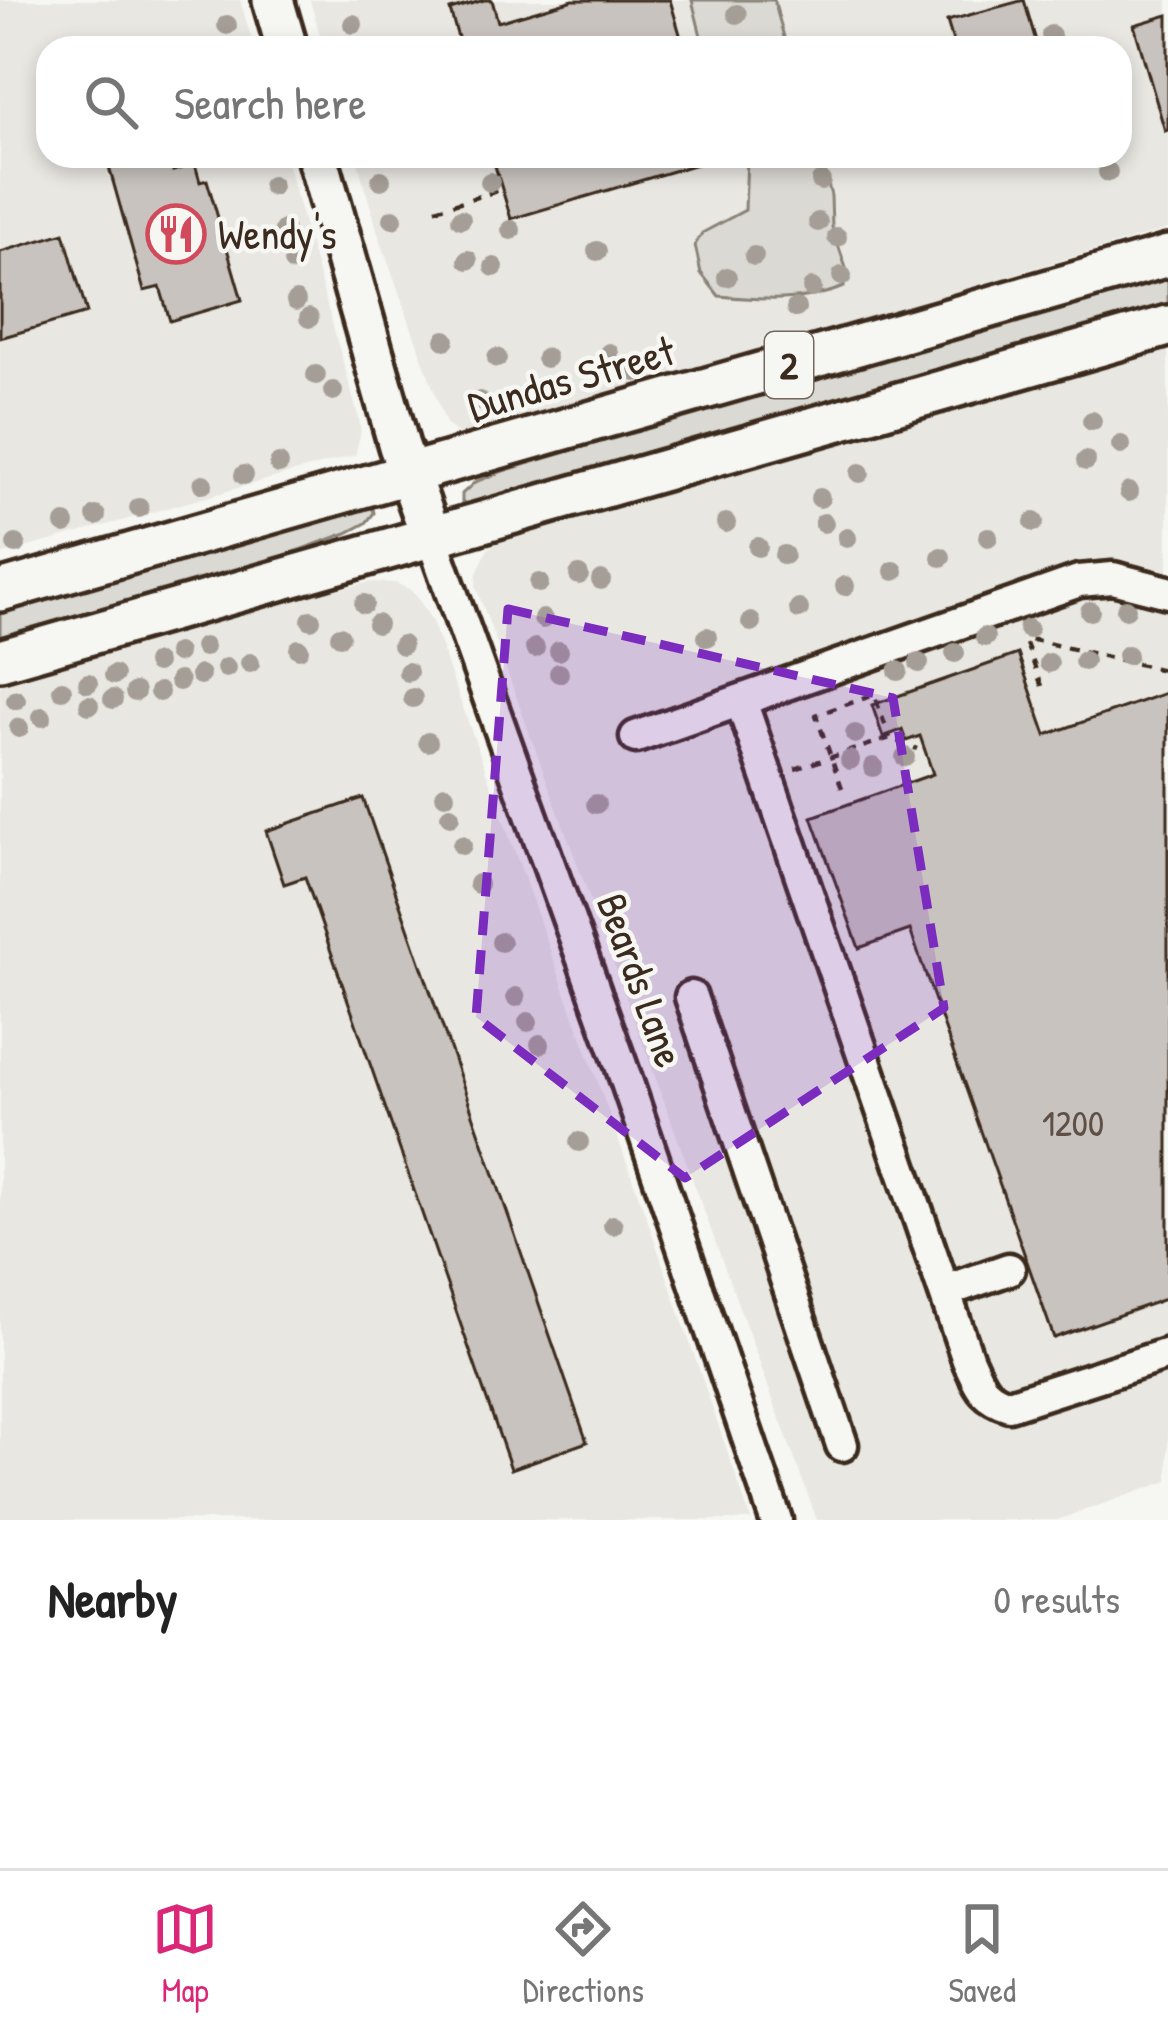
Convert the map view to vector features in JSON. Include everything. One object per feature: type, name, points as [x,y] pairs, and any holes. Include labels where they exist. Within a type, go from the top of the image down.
[{"type":"main road","points":[[273,0],[284,36]]},
{"type":"main road","name":"Beards Lane","points":[[320,168],[398,446],[431,536]]},
{"type":"main road","name":"Dundas Street","points":[[0,591],[1168,256]]},
{"type":"main road","name":"2","points":[[0,660],[1168,326]]},
{"type":"street","name":"Beards Lane","points":[[431,536],[621,1065],[776,1520]]},
{"type":"street","points":[[636,737],[1079,581],[1113,578],[1168,592]]},
{"type":"street","points":[[741,701],[983,1392],[1009,1405],[1168,1354]]},
{"type":"street","points":[[691,997],[842,1445]]},
{"type":"street","points":[[946,1291],[1009,1269]]},
{"type":"path","points":[[436,209],[497,191]]},
{"type":"path","points":[[1042,686],[1025,641],[1168,671]]},
{"type":"path","points":[[842,788],[816,715],[874,695],[890,738]]},
{"type":"path","points":[[767,779],[890,738],[917,749]]},
{"type":"highlighted area","points":[[508,609],[893,698],[944,1008],[685,1178],[476,1017]]},
{"type":"shaded area","points":[[0,0],[240,0],[250,36],[36,36],[36,168],[288,168],[359,419],[355,455],[0,555]]},
{"type":"shaded area","points":[[310,0],[1168,0],[1168,229],[481,431],[457,433],[446,424],[359,168],[1132,168],[1132,36],[320,36]]},
{"type":"shaded area","points":[[692,0],[774,0],[784,36],[701,36]]},
{"type":"shaded area","points":[[747,168],[824,168],[832,227],[847,271],[844,287],[798,298],[719,296],[701,273],[695,245],[702,233],[745,210]]},
{"type":"shaded area","points":[[1168,272],[1168,307],[521,495],[474,506],[462,502],[462,494],[475,482],[503,471]]},
{"type":"shaded area","points":[[1168,350],[1168,1481],[1057,1520],[817,1520],[476,587],[477,573],[488,549],[516,529]]},
{"type":"shaded area","points":[[358,504],[374,513],[347,533],[185,591],[0,643],[0,606]]},
{"type":"shaded area","points":[[372,582],[409,589],[431,619],[751,1520],[0,1520],[0,683]]},
{"type":"building","points":[[492,0],[498,22],[573,0],[670,0],[680,36],[458,36],[450,10]]},
{"type":"building","points":[[1024,0],[1034,36],[951,36],[947,21]]},
{"type":"building","points":[[1168,15],[1168,130],[1165,131],[1134,25]]},
{"type":"building","name":"Wendy's","points":[[109,168],[196,168],[200,182],[207,180],[242,300],[170,321],[160,287],[144,291]]},
{"type":"building","points":[[496,168],[683,168],[511,219]]},
{"type":"building","points":[[64,233],[87,313],[0,338],[0,252]]},
{"type":"building","points":[[1018,654],[1046,735],[1168,692],[1168,1298],[1054,1338],[910,930],[859,948],[812,817],[933,774],[920,736],[906,741],[902,730],[883,737],[872,705]]},
{"type":"building","points":[[363,798],[587,1442],[511,1469],[305,877],[284,884],[266,831]]},
{"type":"place","name":"Wendy's","points":[[176,234]]}]
